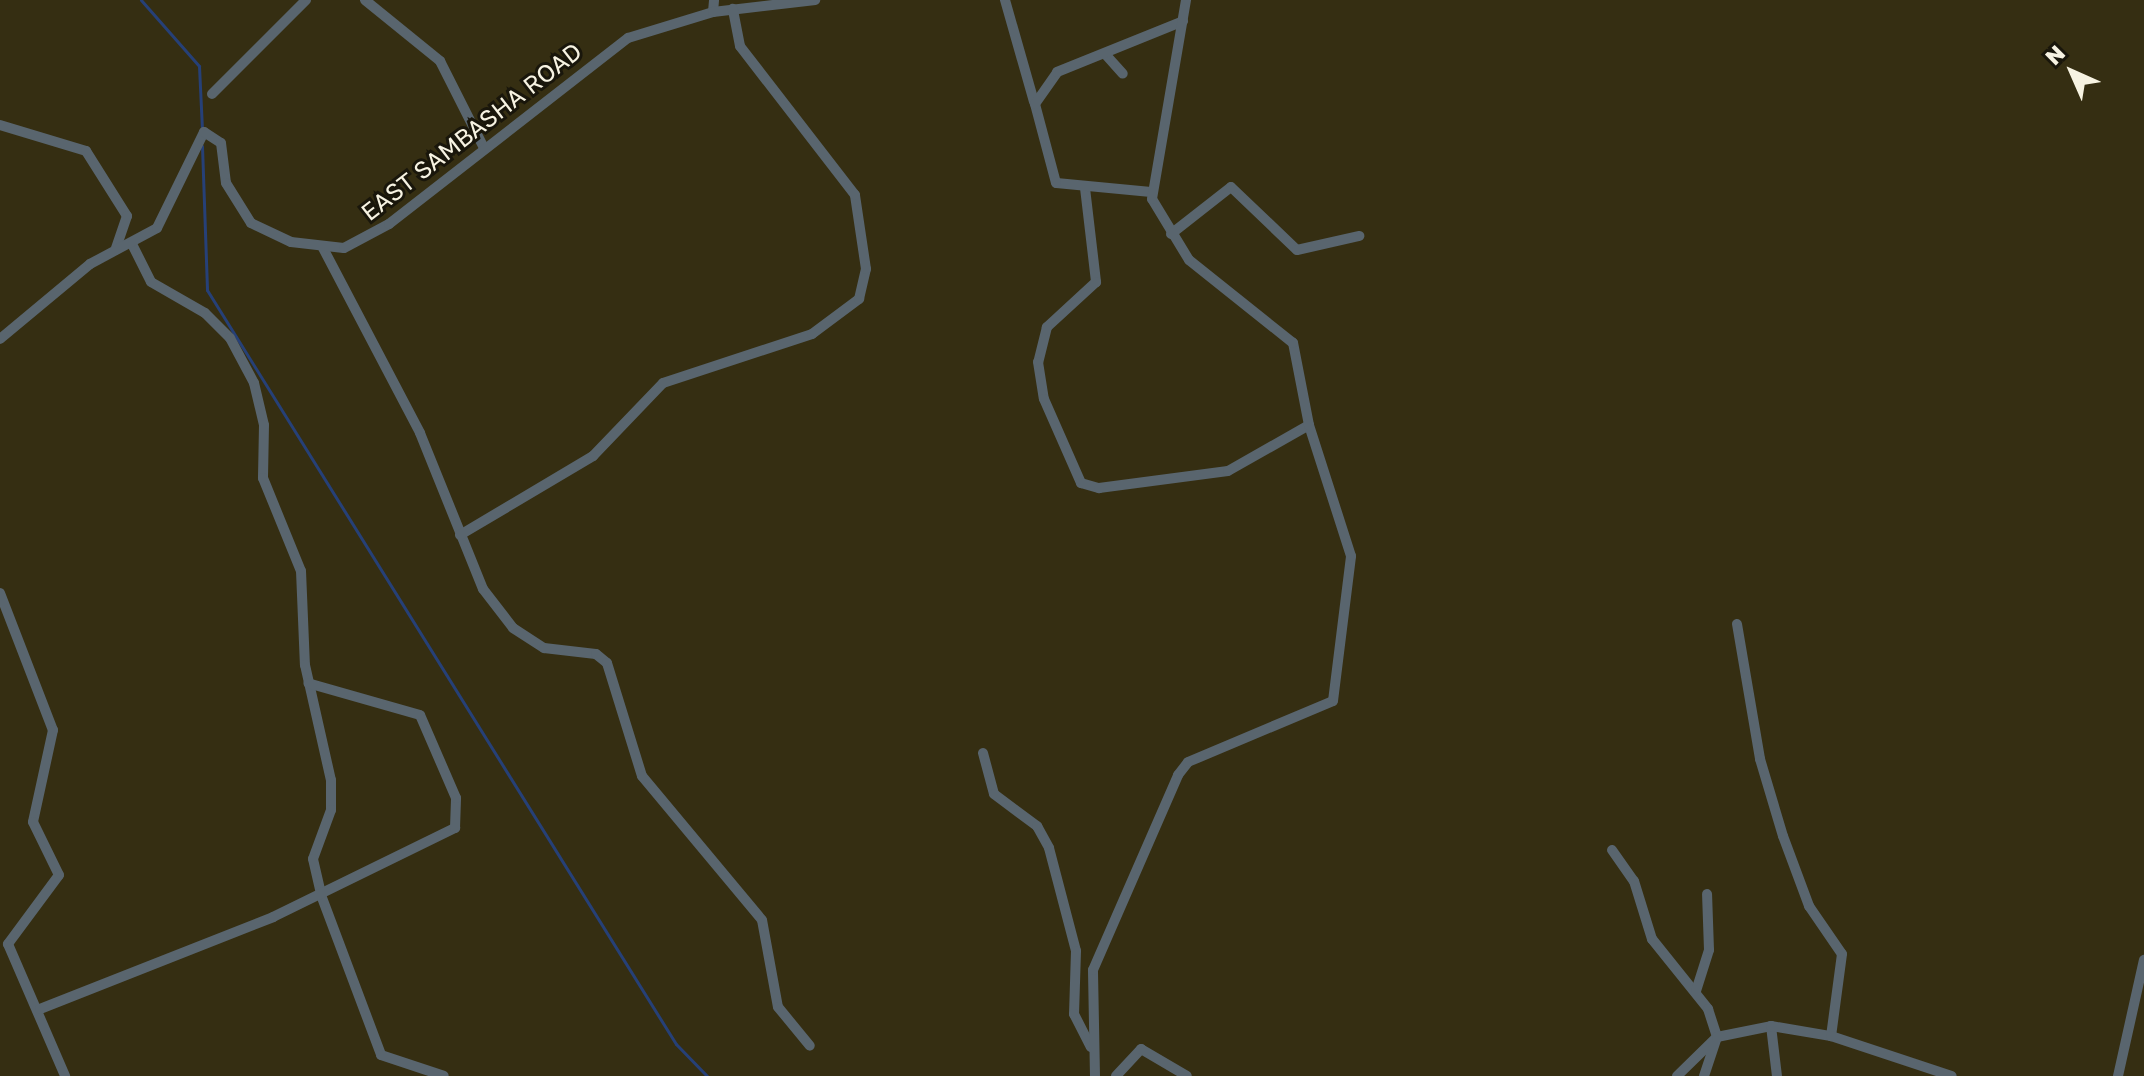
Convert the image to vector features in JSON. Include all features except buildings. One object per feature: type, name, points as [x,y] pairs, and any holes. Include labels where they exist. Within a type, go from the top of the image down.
[{"type":"street","points":[[212,94],[306,0]]},
{"type":"street","points":[[365,0],[440,61],[484,148]]},
{"type":"street","points":[[713,12],[714,0]]},
{"type":"street","name":"EAST SAMBASHA ROAD","points":[[132,244],[163,221],[197,144],[211,133],[239,211],[264,231],[323,248],[372,236],[603,52],[713,12],[815,0]]},
{"type":"street","points":[[1005,0],[1035,104],[1050,175],[1060,185],[1151,192]]},
{"type":"street","points":[[1095,1076],[1092,1049],[1098,954],[1182,767],[1337,694],[1351,556],[1309,425],[1293,343],[1225,294],[1171,234],[1151,192],[1186,0]]},
{"type":"street","points":[[460,535],[593,456],[663,383],[812,334],[859,299],[866,269],[855,195],[740,46],[733,9]]},
{"type":"street","points":[[1035,104],[1057,72],[1106,55],[1183,21]]},
{"type":"street","points":[[1106,55],[1123,74]]},
{"type":"street","points":[[0,125],[86,151],[127,216],[115,250]]},
{"type":"street","points":[[1171,234],[1231,187],[1297,250],[1359,236]]},
{"type":"street","points":[[1085,188],[1096,282],[1047,327],[1038,362],[1072,475],[1099,488],[1228,471],[1309,425]]},
{"type":"street","points":[[0,339],[115,250],[132,244],[151,282],[211,318],[251,375],[264,425],[263,478],[301,571],[308,683],[332,791],[313,859],[321,895],[381,1055],[444,1076]]},
{"type":"street","points":[[323,248],[420,433],[483,589],[513,628],[560,654],[596,654],[607,663],[642,776],[762,920],[778,1007],[810,1046]]},
{"type":"street","points":[[0,593],[55,740],[33,822],[59,875],[8,944],[40,1009],[65,1076]]},
{"type":"street","points":[[1737,624],[1760,759],[1783,836],[1809,906],[1842,954],[1831,1036]]},
{"type":"street","points":[[40,1009],[321,895],[452,830],[459,816],[440,754],[416,712],[308,683]]},
{"type":"street","points":[[983,753],[994,794],[1037,826],[1049,848],[1076,951],[1074,1014],[1092,1049]]},
{"type":"street","points":[[1612,850],[1634,881],[1652,939],[1696,991],[1717,1037],[1704,1076]]},
{"type":"street","points":[[1696,991],[1709,950],[1707,894]]},
{"type":"street","points":[[2118,1076],[2144,960]]},
{"type":"street","points":[[1771,1026],[1777,1076]]},
{"type":"street","points":[[1677,1076],[1717,1037],[1771,1026],[1831,1036],[1952,1076]]},
{"type":"street","points":[[1116,1076],[1134,1052],[1150,1049],[1187,1076]]},
{"type":"waterway","points":[[141,0],[199,66],[202,130]]},
{"type":"waterway","points":[[202,146],[207,290],[676,1044],[707,1076]]}]
